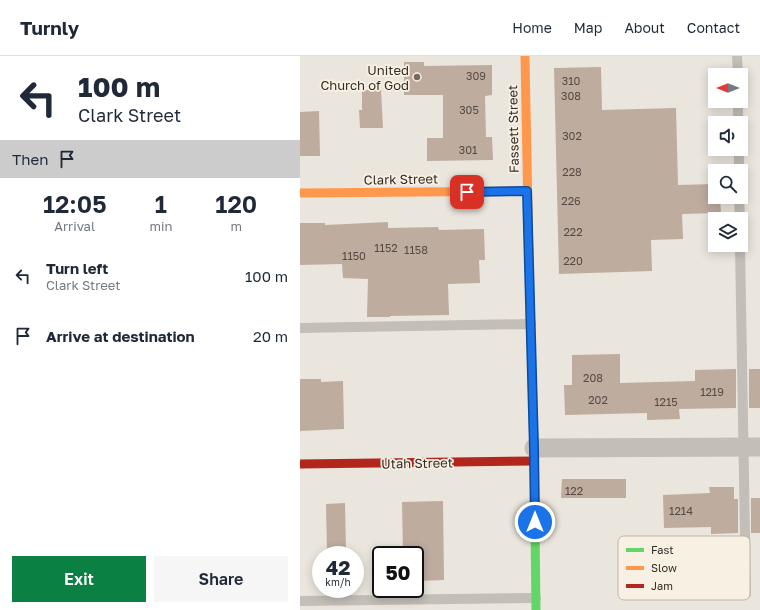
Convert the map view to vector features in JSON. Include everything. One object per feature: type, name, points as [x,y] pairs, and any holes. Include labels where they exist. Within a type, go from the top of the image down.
[{"type":"main road","name":"Fassett Street","points":[[525,56],[536,610]]},
{"type":"main road","name":"Clark Street","points":[[300,193],[527,191]]},
{"type":"main road","name":"Utah Street","points":[[300,464],[534,454]]},
{"type":"street","name":"Utah Street","points":[[534,454],[752,447]]},
{"type":"lane","points":[[737,56],[738,68]]},
{"type":"lane","points":[[740,252],[752,447],[748,536]]},
{"type":"lane","points":[[300,328],[531,324]]},
{"type":"lane","points":[[300,601],[536,598]]},
{"type":"building","points":[[404,62],[424,62],[424,66],[492,65],[492,95],[485,96],[486,137],[492,137],[493,160],[427,161],[427,138],[443,138],[443,95],[404,95]]},
{"type":"building","points":[[601,67],[602,110],[676,108],[678,185],[708,184],[708,204],[720,204],[721,212],[682,214],[683,239],[651,240],[652,271],[559,274],[554,68]]},
{"type":"building","points":[[362,90],[381,90],[383,128],[360,128],[359,110],[362,110]]},
{"type":"building","points":[[319,111],[320,156],[300,156],[300,112]]},
{"type":"building","points":[[388,222],[388,228],[438,227],[439,230],[484,229],[485,260],[479,260],[480,283],[448,284],[449,315],[367,317],[368,279],[343,278],[342,264],[300,265],[300,223],[325,223],[325,225]]},
{"type":"building","points":[[620,354],[620,383],[695,381],[695,370],[736,369],[736,408],[679,409],[680,419],[647,420],[647,413],[565,415],[564,385],[572,385],[572,355]]},
{"type":"building","points":[[749,369],[760,369],[760,408],[749,408]]},
{"type":"building","points":[[300,379],[321,379],[321,382],[343,381],[344,429],[300,431]]},
{"type":"building","points":[[562,479],[626,479],[626,498],[561,498]]},
{"type":"building","points":[[709,487],[734,487],[734,499],[738,499],[738,533],[711,534],[711,527],[664,528],[663,495],[710,493]]},
{"type":"building","points":[[751,498],[760,498],[760,533],[751,533]]},
{"type":"building","points":[[443,501],[444,580],[424,581],[424,546],[403,546],[402,502]]},
{"type":"building","points":[[345,503],[346,546],[327,546],[326,504]]},
{"type":"traffic: fast","points":[[529,266],[534,448],[536,610]]},
{"type":"traffic: slow","points":[[525,56],[529,266]]},
{"type":"traffic: slow","points":[[300,193],[527,191]]},
{"type":"traffic: jam","points":[[300,464],[534,461]]},
{"type":"place","name":"United Church of God","points":[[417,77]]},
{"type":"route","points":[[467,192],[527,191],[535,522]]}]
